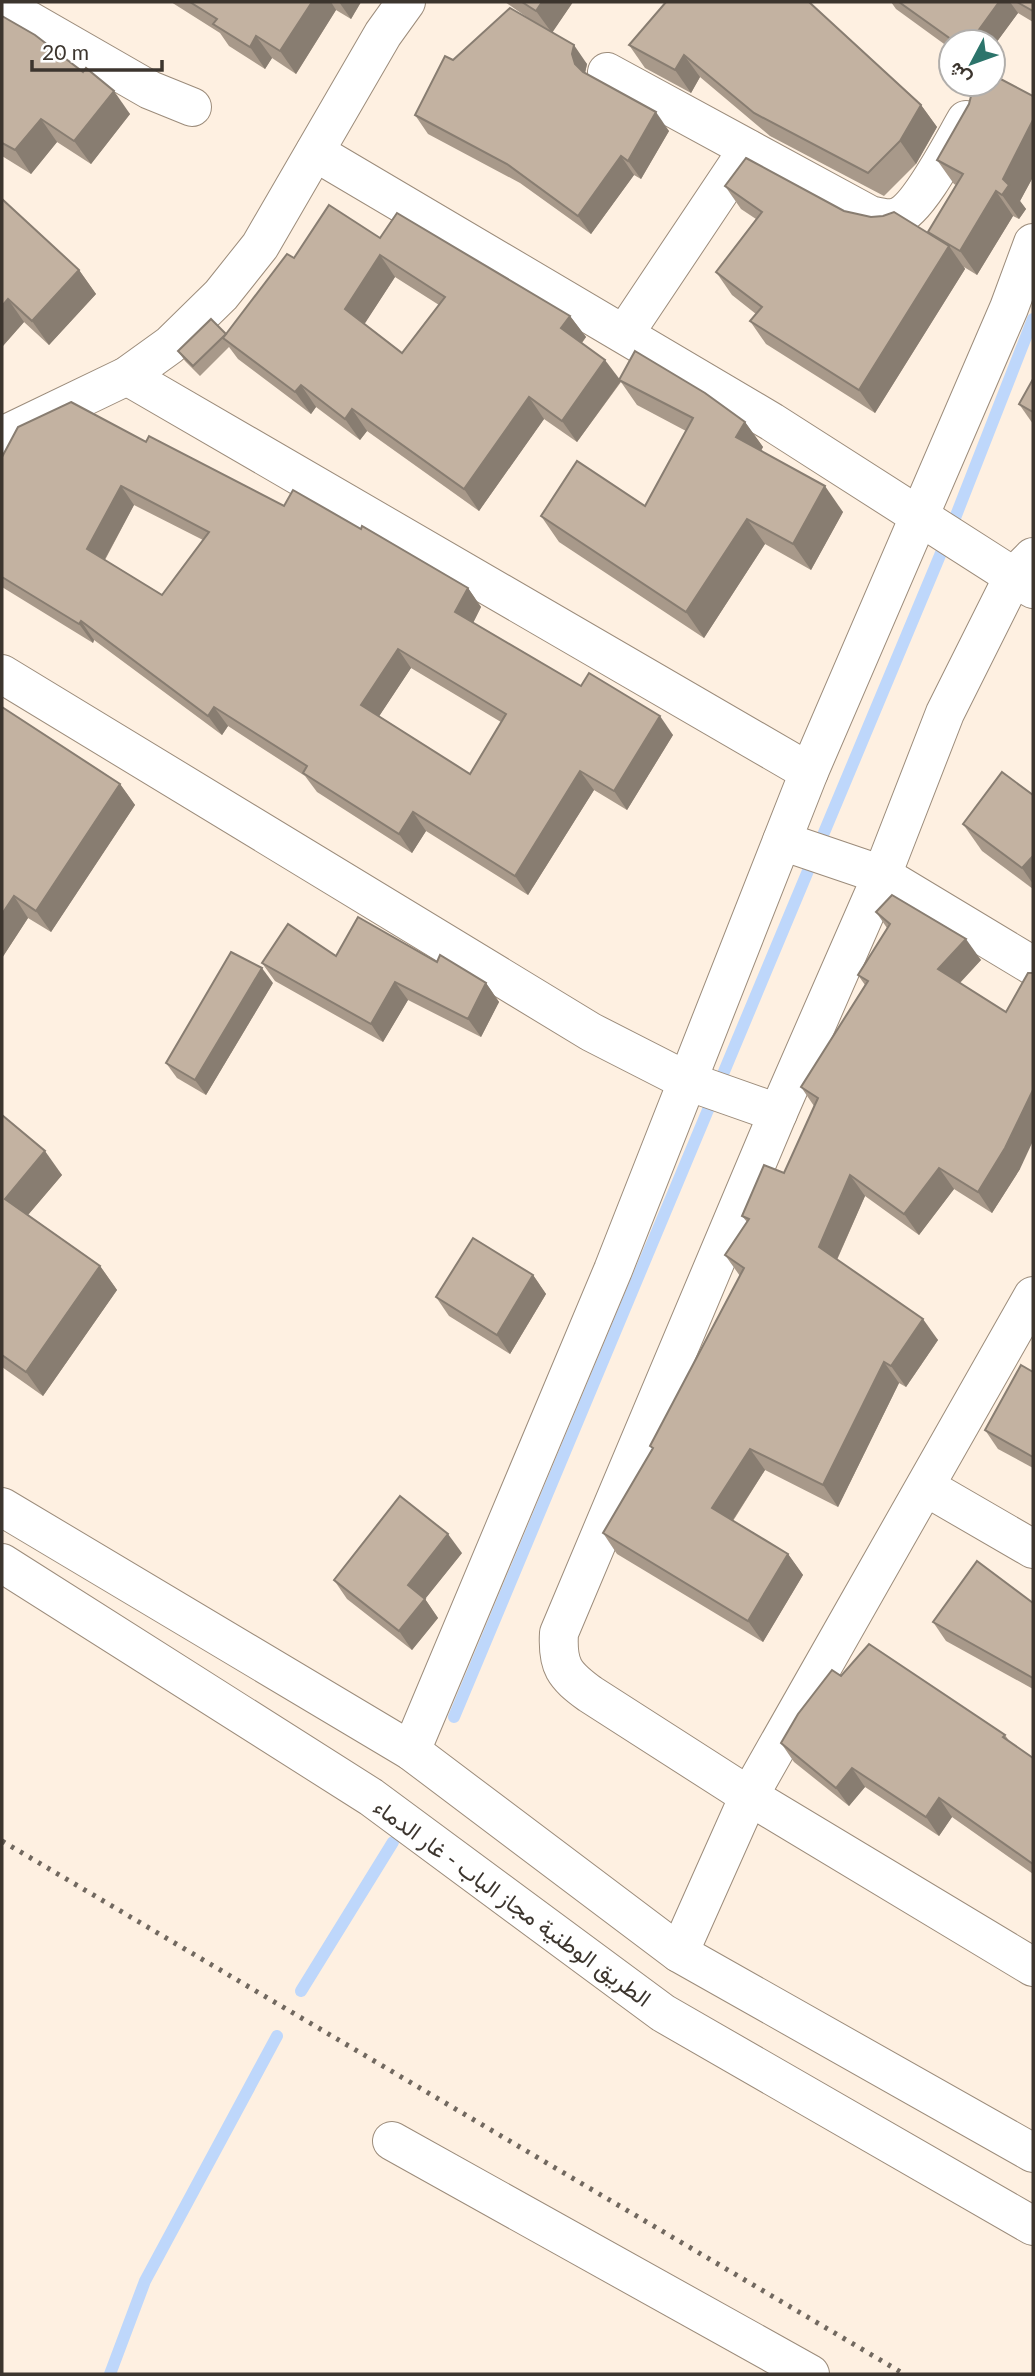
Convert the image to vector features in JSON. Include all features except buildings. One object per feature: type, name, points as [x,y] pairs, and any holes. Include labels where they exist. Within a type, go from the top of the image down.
[{"type":"street","points":[[5,431],[127,376],[170,345],[221,295],[260,246],[383,34],[406,2]]},
{"type":"street","points":[[2,5],[150,90],[192,107]]},
{"type":"street","points":[[607,72],[870,215],[886,218],[897,217],[918,199],[967,118]]},
{"type":"street","points":[[625,333],[748,149]]},
{"type":"street","points":[[315,152],[625,333],[919,514],[1026,574],[945,713],[882,876],[778,1113],[559,1633],[558,1654],[562,1667],[572,1681],[749,1796],[1033,1967]]},
{"type":"street","points":[[411,1751],[613,1270],[810,772],[1009,308],[1033,243]]},
{"type":"street","points":[[127,376],[810,772]]},
{"type":"street","points":[[2,674],[591,1032],[687,1081],[778,1113]]},
{"type":"street","points":[[782,841],[882,876],[1033,966]]},
{"type":"street","points":[[679,1953],[749,1796],[1033,1296]]},
{"type":"street","points":[[926,1487],[1033,1549]]},
{"type":"street","points":[[2,1507],[411,1751],[679,1953],[1033,2153]]},
{"type":"street","name":"الطريق الوطنية مجاز الباب - غار الدماء","points":[[2,1563],[371,1797],[663,2013],[1033,2226]]},
{"type":"street","points":[[392,2141],[810,2374]]},
{"type":"waterway","points":[[454,1717],[946,541],[1033,319]]},
{"type":"waterway","points":[[301,1991],[393,1842]]},
{"type":"waterway","points":[[110,2374],[145,2281],[277,2036]]},
{"type":"railway","points":[[2,1841],[904,2374]]}]
